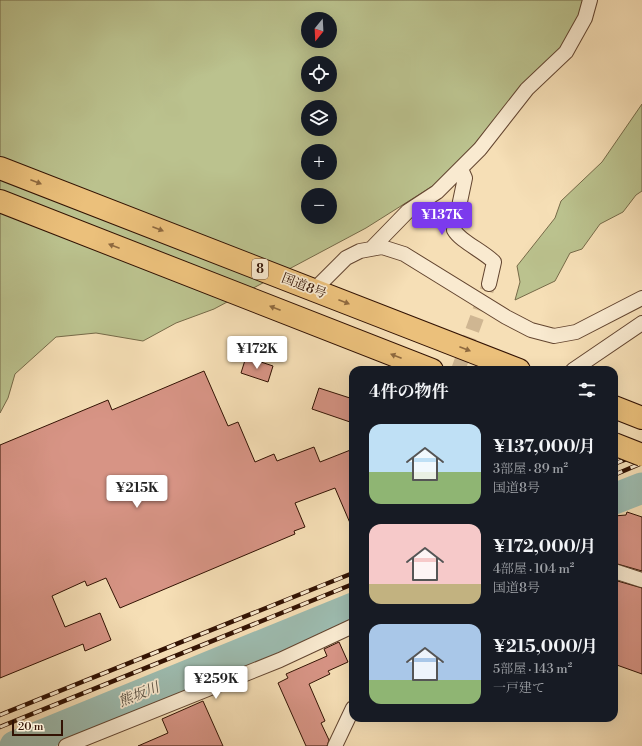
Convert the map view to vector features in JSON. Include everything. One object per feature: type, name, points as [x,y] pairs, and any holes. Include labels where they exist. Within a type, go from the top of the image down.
[{"type":"highway","name":"国道8号","points":[[0,168],[509,366]]},
{"type":"highway","name":"8","points":[[0,201],[422,366]]},
{"type":"highway","points":[[618,409],[642,418]]},
{"type":"highway","points":[[618,446],[642,455]]},
{"type":"street","points":[[372,248],[408,211],[437,192],[461,169],[480,149],[527,89],[566,52],[585,18],[590,0]]},
{"type":"street","points":[[461,169],[465,178],[454,230],[457,235],[485,253],[494,262],[489,284]]},
{"type":"street","points":[[314,290],[346,258],[360,251],[382,247],[404,254],[506,317],[530,330],[554,336],[576,332],[642,298]]},
{"type":"street","points":[[578,366],[642,322]]},
{"type":"street","points":[[618,571],[642,580]]},
{"type":"street","points":[[66,746],[280,660],[349,628]]},
{"type":"street","points":[[335,746],[349,716]]},
{"type":"green space","points":[[0,0],[583,0],[578,18],[564,45],[526,80],[469,151],[439,182],[366,228],[214,309],[176,323],[143,341],[96,333],[56,337],[15,374],[8,398],[0,413]]},
{"type":"green space","points":[[642,104],[642,191],[636,195],[623,212],[600,224],[582,249],[570,253],[555,281],[515,300],[520,282],[517,266],[555,218],[561,201],[602,162]]},
{"type":"building","points":[[246,357],[273,366],[268,382],[241,373]]},
{"type":"building","points":[[204,371],[228,426],[238,422],[255,462],[274,454],[277,461],[314,447],[320,462],[349,451],[349,521],[335,488],[295,503],[305,527],[294,531],[295,534],[120,608],[106,578],[87,586],[85,581],[52,596],[65,627],[100,613],[111,640],[85,651],[83,644],[0,678],[0,445],[108,400],[112,410]]},
{"type":"building","points":[[319,388],[349,398],[349,422],[312,409]]},
{"type":"building","points":[[627,512],[642,517],[642,571],[618,564],[618,516],[626,515]]},
{"type":"building","points":[[618,581],[642,588],[642,674],[618,665]]},
{"type":"building","points":[[339,642],[348,662],[328,671],[330,674],[309,684],[325,721],[321,723],[329,740],[327,746],[306,746],[278,683],[288,678],[286,674],[327,656],[324,649]]},
{"type":"building","points":[[203,701],[223,746],[138,746],[168,733],[162,719]]},
{"type":"waterway","name":"熊坂川","points":[[618,497],[642,488]]},
{"type":"waterway","name":"熊坂川","points":[[15,746],[349,610]]},
{"type":"tunnel","points":[[459,366],[489,284]]},
{"type":"railway","points":[[618,462],[642,453]]},
{"type":"railway","points":[[618,473],[642,463]]},
{"type":"railway","points":[[0,715],[349,575]]},
{"type":"railway","points":[[0,727],[349,586]]}]
